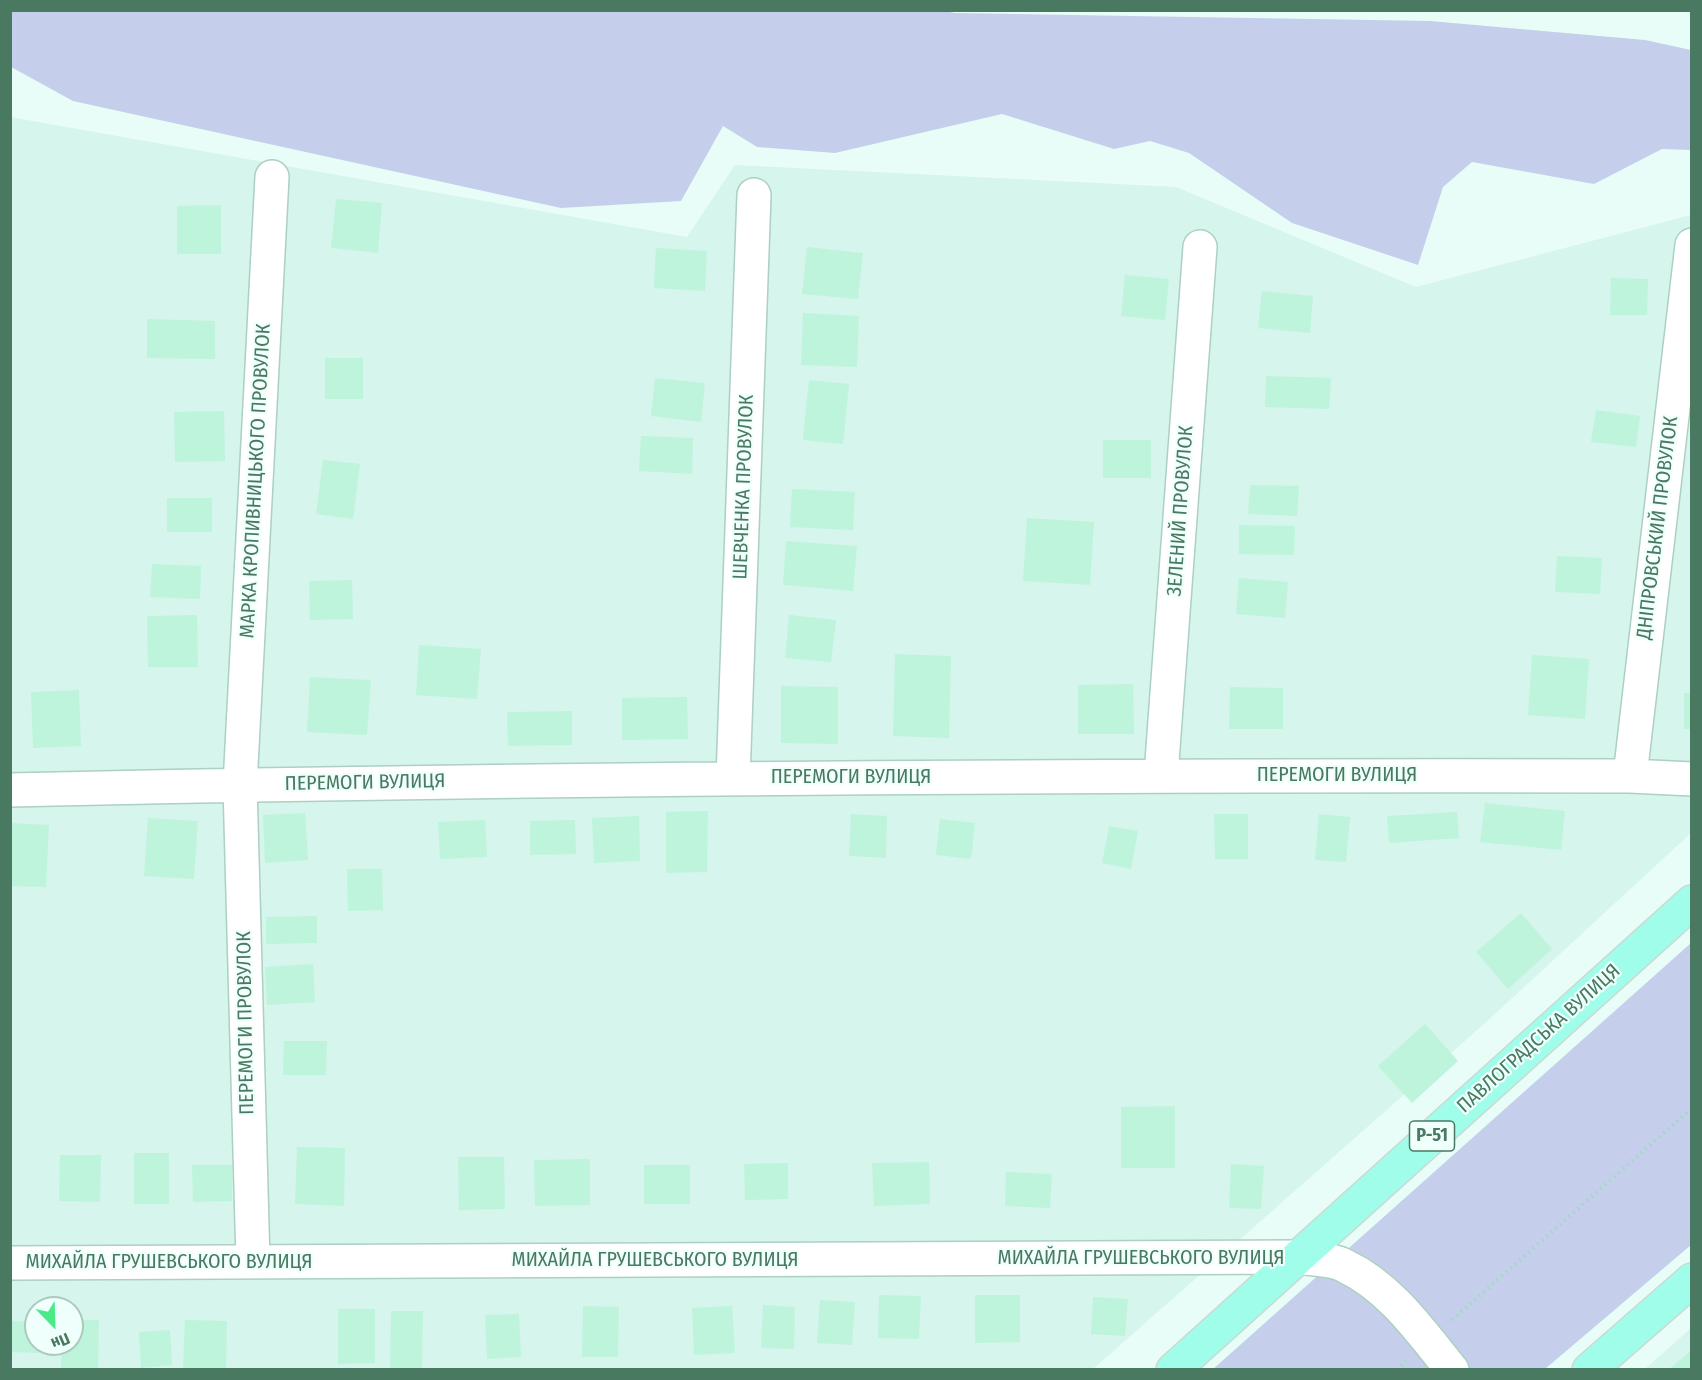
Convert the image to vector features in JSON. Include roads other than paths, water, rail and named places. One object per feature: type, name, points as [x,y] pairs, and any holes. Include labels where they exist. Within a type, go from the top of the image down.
[{"type":"main road","name":"ПАВЛОГРАДСЬКА ВУЛИЦЯ","points":[[1173,1370],[1692,902]]},
{"type":"main road","points":[[1589,1370],[1692,1280]]},
{"type":"street","name":"МАРКА КРОПИВНИЦЬКОГО ПРОВУЛОК","points":[[240,785],[272,177]]},
{"type":"street","name":"ШЕВЧЕНКА ПРОВУЛОК","points":[[733,778],[754,195]]},
{"type":"street","name":"ДНІПРОВСЬКИЙ ПРОВУЛОК","points":[[1630,776],[1692,245]]},
{"type":"street","name":"ЗЕЛЕНИЙ ПРОВУЛОК","points":[[1161,775],[1200,247]]},
{"type":"street","name":"ПЕРЕМОГИ ВУЛИЦЯ","points":[[10,790],[733,778],[1161,775],[1630,776],[1692,779]]},
{"type":"street","name":"ПЕРЕМОГИ ПРОВУЛОК","points":[[240,785],[253,1262]]},
{"type":"street","name":"МИХАЙЛА ГРУШЕВСЬКОГО ВУЛИЦЯ","points":[[10,1263],[1299,1257],[1344,1265],[1375,1284],[1402,1310],[1452,1370]]}]
